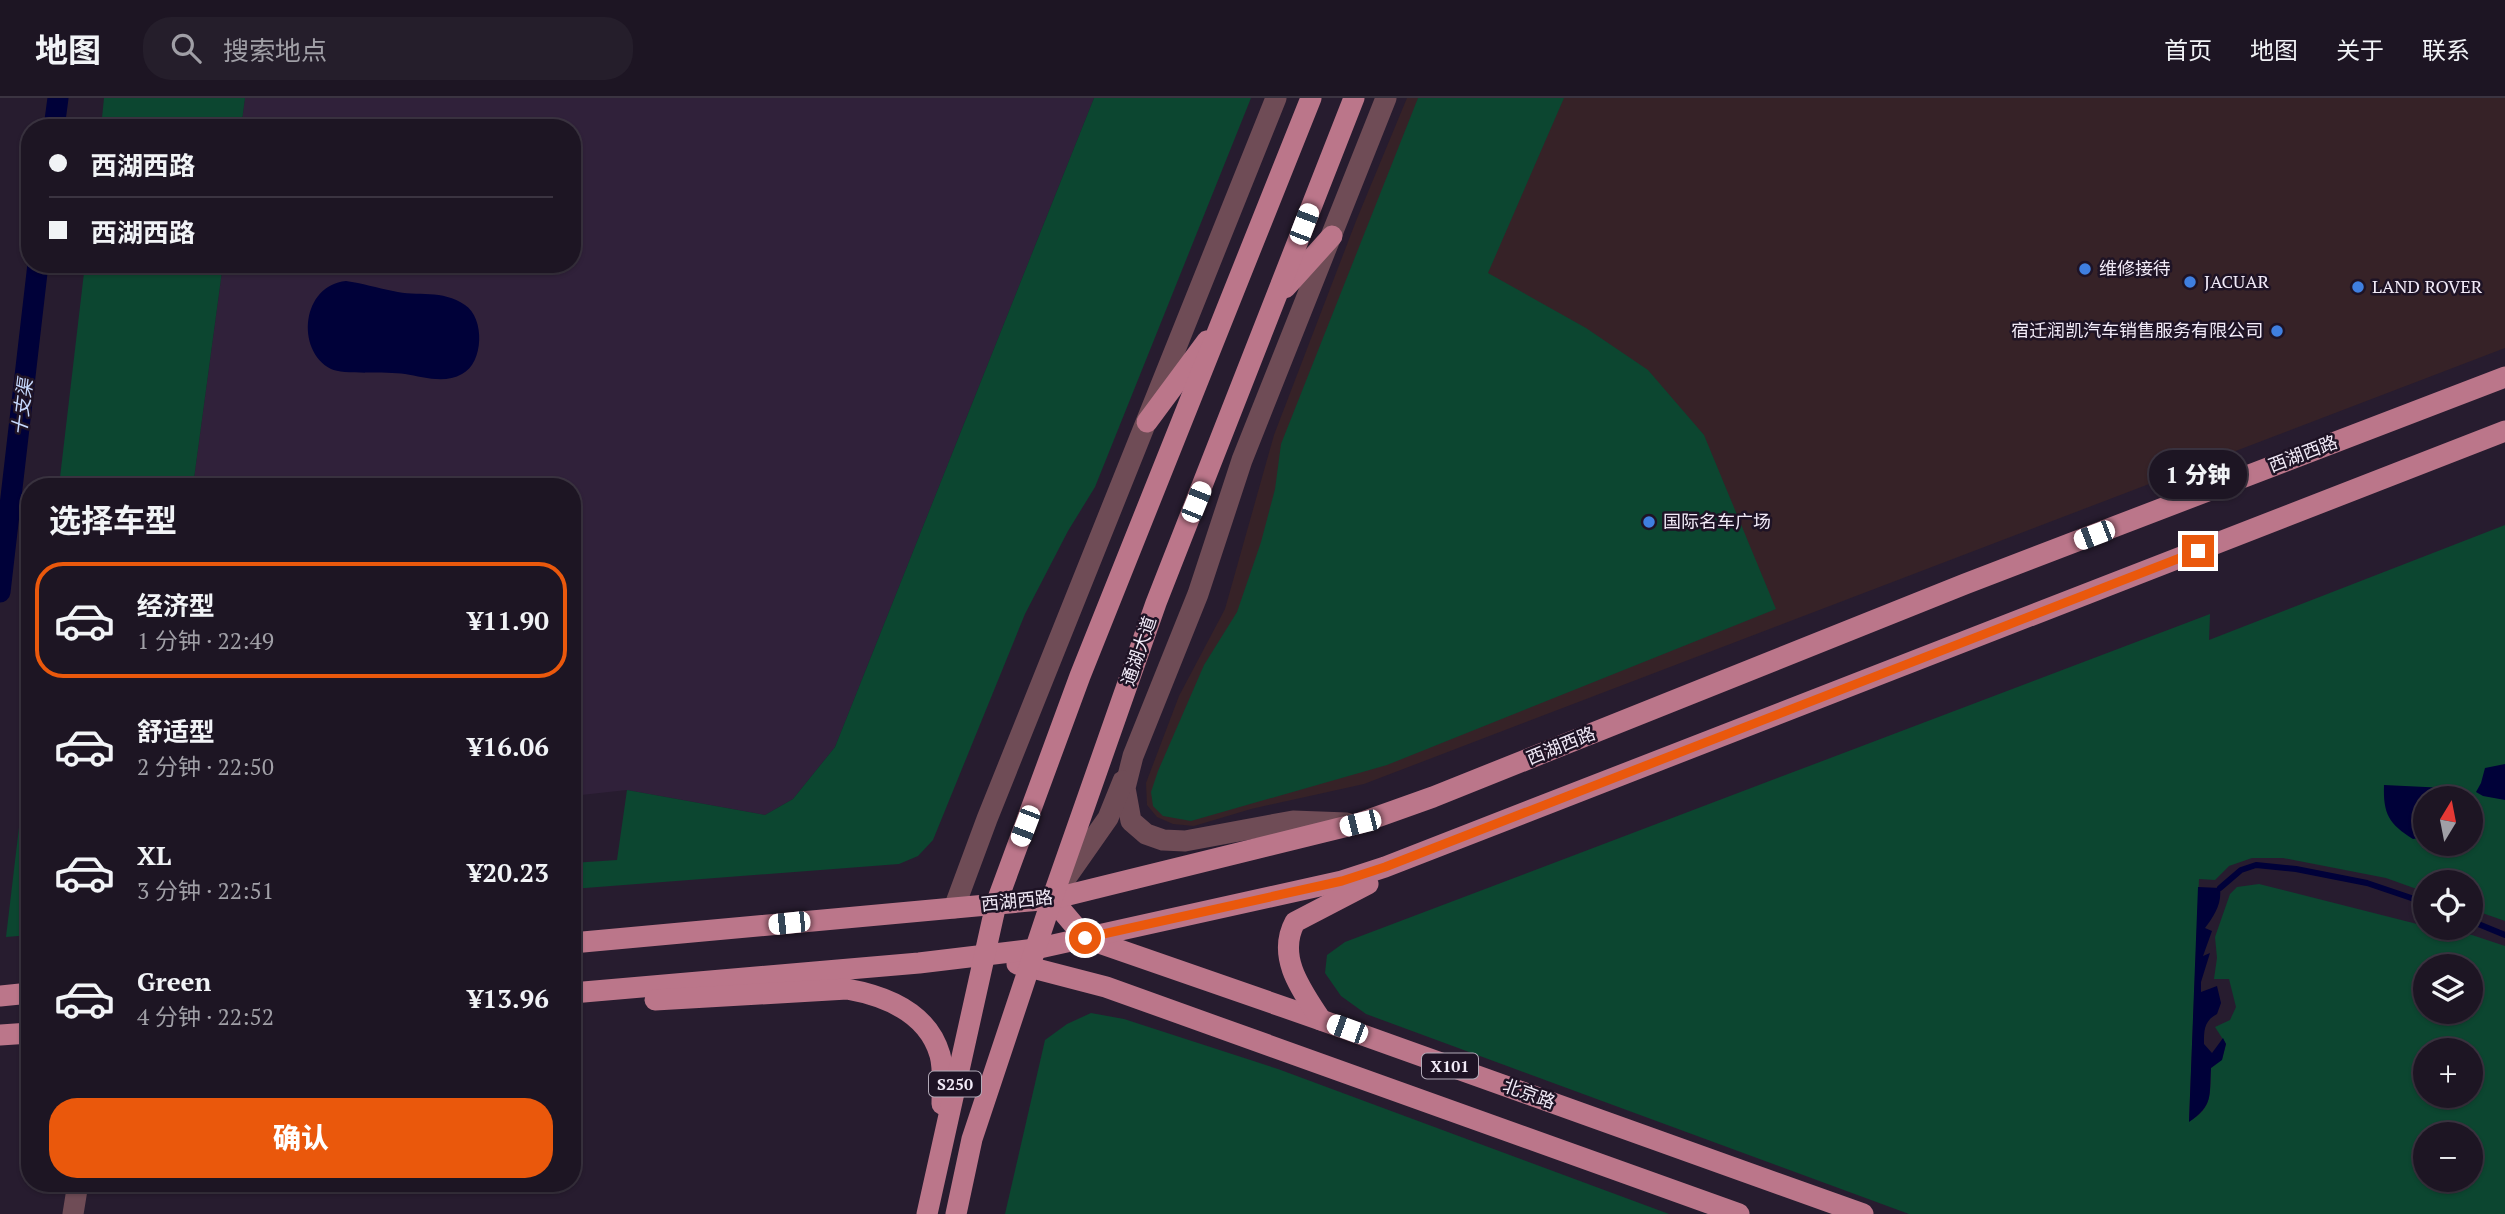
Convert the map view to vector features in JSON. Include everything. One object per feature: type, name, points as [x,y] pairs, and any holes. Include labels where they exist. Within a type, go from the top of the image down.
[{"type":"main road","points":[[985,955],[996,904],[1080,676],[1311,98]]},
{"type":"main road","name":"通湖大道","points":[[956,1214],[972,1139],[1052,899],[1156,603],[1354,98]]},
{"type":"main road","points":[[1275,300],[1332,236]]},
{"type":"main road","points":[[1147,422],[1225,317]]},
{"type":"main road","name":"西湖西路","points":[[581,942],[1052,899],[1360,823],[1433,797],[1965,584],[2505,377]]},
{"type":"main road","points":[[581,992],[906,965],[985,955],[1032,958],[1085,938],[1342,881],[1406,859],[2505,432]]},
{"type":"main road","points":[[1321,1020],[1296,982],[1288,947],[1289,933],[1295,922],[1369,883],[1406,859]]},
{"type":"main road","points":[[1052,899],[1085,938]]},
{"type":"main road","name":"北京路","points":[[1085,938],[1863,1214]]},
{"type":"main road","name":"S250","points":[[927,1214],[985,955]]},
{"type":"main road","name":"X101","points":[[1032,958],[1739,1214]]},
{"type":"main road","points":[[581,1000],[617,1003],[847,989],[877,995],[903,1007],[936,1043],[941,1058],[942,1139]]},
{"type":"main road","points":[[0,1035],[21,1034]]},
{"type":"street","points":[[954,908],[1276,98]]},
{"type":"street","points":[[1052,899],[1108,818],[1129,768],[1198,594],[1242,460],[1386,98]]},
{"type":"street","points":[[1129,768],[1125,788],[1131,821],[1146,834],[1163,840],[1185,841],[1293,821],[1360,823]]},
{"type":"street","points":[[72,1214],[76,1192]]},
{"type":"shaded area","points":[[245,98],[1094,98],[835,747],[793,799],[765,815],[627,790],[581,795],[581,478],[194,478],[222,273],[581,273],[581,119],[242,119]]},
{"type":"shaded area","name":"国际名车广场","points":[[1407,98],[2505,98],[2505,348],[1364,784],[1251,809],[1194,826],[1173,824],[1157,817],[1147,805],[1146,783],[1179,696],[1225,609],[1274,435],[1356,221]]},
{"type":"shaded area","points":[[346,281],[402,293],[448,297],[465,305],[472,311],[479,330],[475,360],[462,374],[448,379],[331,369],[320,360],[312,348],[308,334],[309,319],[312,306],[320,294],[331,285]]},
{"type":"shaded area","points":[[2505,764],[2505,800],[2483,796],[2483,786],[2479,786],[2485,768]]},
{"type":"shaded area","points":[[2384,785],[2413,786],[2413,839],[2393,823],[2385,804]]},
{"type":"shaded area","points":[[2198,887],[2220,888],[2217,910],[2205,928],[2212,931],[2203,956],[2210,953],[2201,982],[2201,992],[2217,986],[2221,1003],[2217,1014],[2206,1026],[2204,1044],[2212,1053],[2223,1038],[2226,1044],[2222,1060],[2211,1068],[2209,1099],[2203,1110],[2189,1122]]},
{"type":"green space","points":[[104,98],[245,98],[242,119],[102,119]]},
{"type":"green space","points":[[1094,98],[1251,98],[1095,487],[1068,531],[1025,614],[933,840],[918,856],[899,864],[581,888],[581,862],[617,860],[627,790],[765,815],[793,799],[835,747]]},
{"type":"green space","points":[[1418,98],[1564,98],[1488,273],[1586,328],[1648,370],[1704,435],[1776,609],[1387,765],[1191,821],[1163,816],[1153,806],[1151,792],[1158,771],[1204,665],[1237,612],[1261,542],[1275,489],[1281,444]]},
{"type":"green space","points":[[84,273],[222,273],[194,478],[60,478]]},
{"type":"green space","points":[[2505,525],[2505,921],[2483,913],[2483,870],[2413,870],[2413,888],[2386,878],[2283,858],[2252,858],[2229,866],[2215,880],[2199,879],[2189,1121],[2206,1105],[2210,1092],[2211,1068],[2222,1059],[2226,1044],[2215,1027],[2230,1020],[2236,1007],[2229,979],[2214,979],[2217,958],[2215,937],[2230,894],[2237,887],[2259,884],[2413,923],[2413,940],[2483,939],[2505,946],[2505,1214],[1909,1214],[1366,1014],[1341,996],[1325,973],[1327,955],[1345,942],[2210,614],[2209,640]]},
{"type":"green space","points":[[21,811],[21,936],[6,937]]},
{"type":"green space","points":[[1091,1013],[1124,1019],[1278,1069],[1669,1214],[1005,1214],[1045,1040],[1067,1024]]},
{"type":"waterway","name":"十支渠","points":[[55,119],[58,98]]},
{"type":"waterway","name":"十支渠","points":[[0,592],[37,273]]},
{"type":"waterway","points":[[2220,888],[2241,870],[2256,865],[2296,869],[2367,883],[2413,899]]},
{"type":"waterway","points":[[2483,926],[2505,935]]},
{"type":"place","name":"维修接待","points":[[2085,269]]},
{"type":"place","name":"JACUAR","points":[[2190,282]]},
{"type":"place","name":"LAND ROVER","points":[[2358,287]]},
{"type":"place","name":"宿迁润凯汽车销售服务有限公司","points":[[2277,331]]},
{"type":"place","name":"国际名车广场","points":[[1649,522]]},
{"type":"route","points":[[1085,938],[1342,881],[1385,867],[2198,551]]}]
